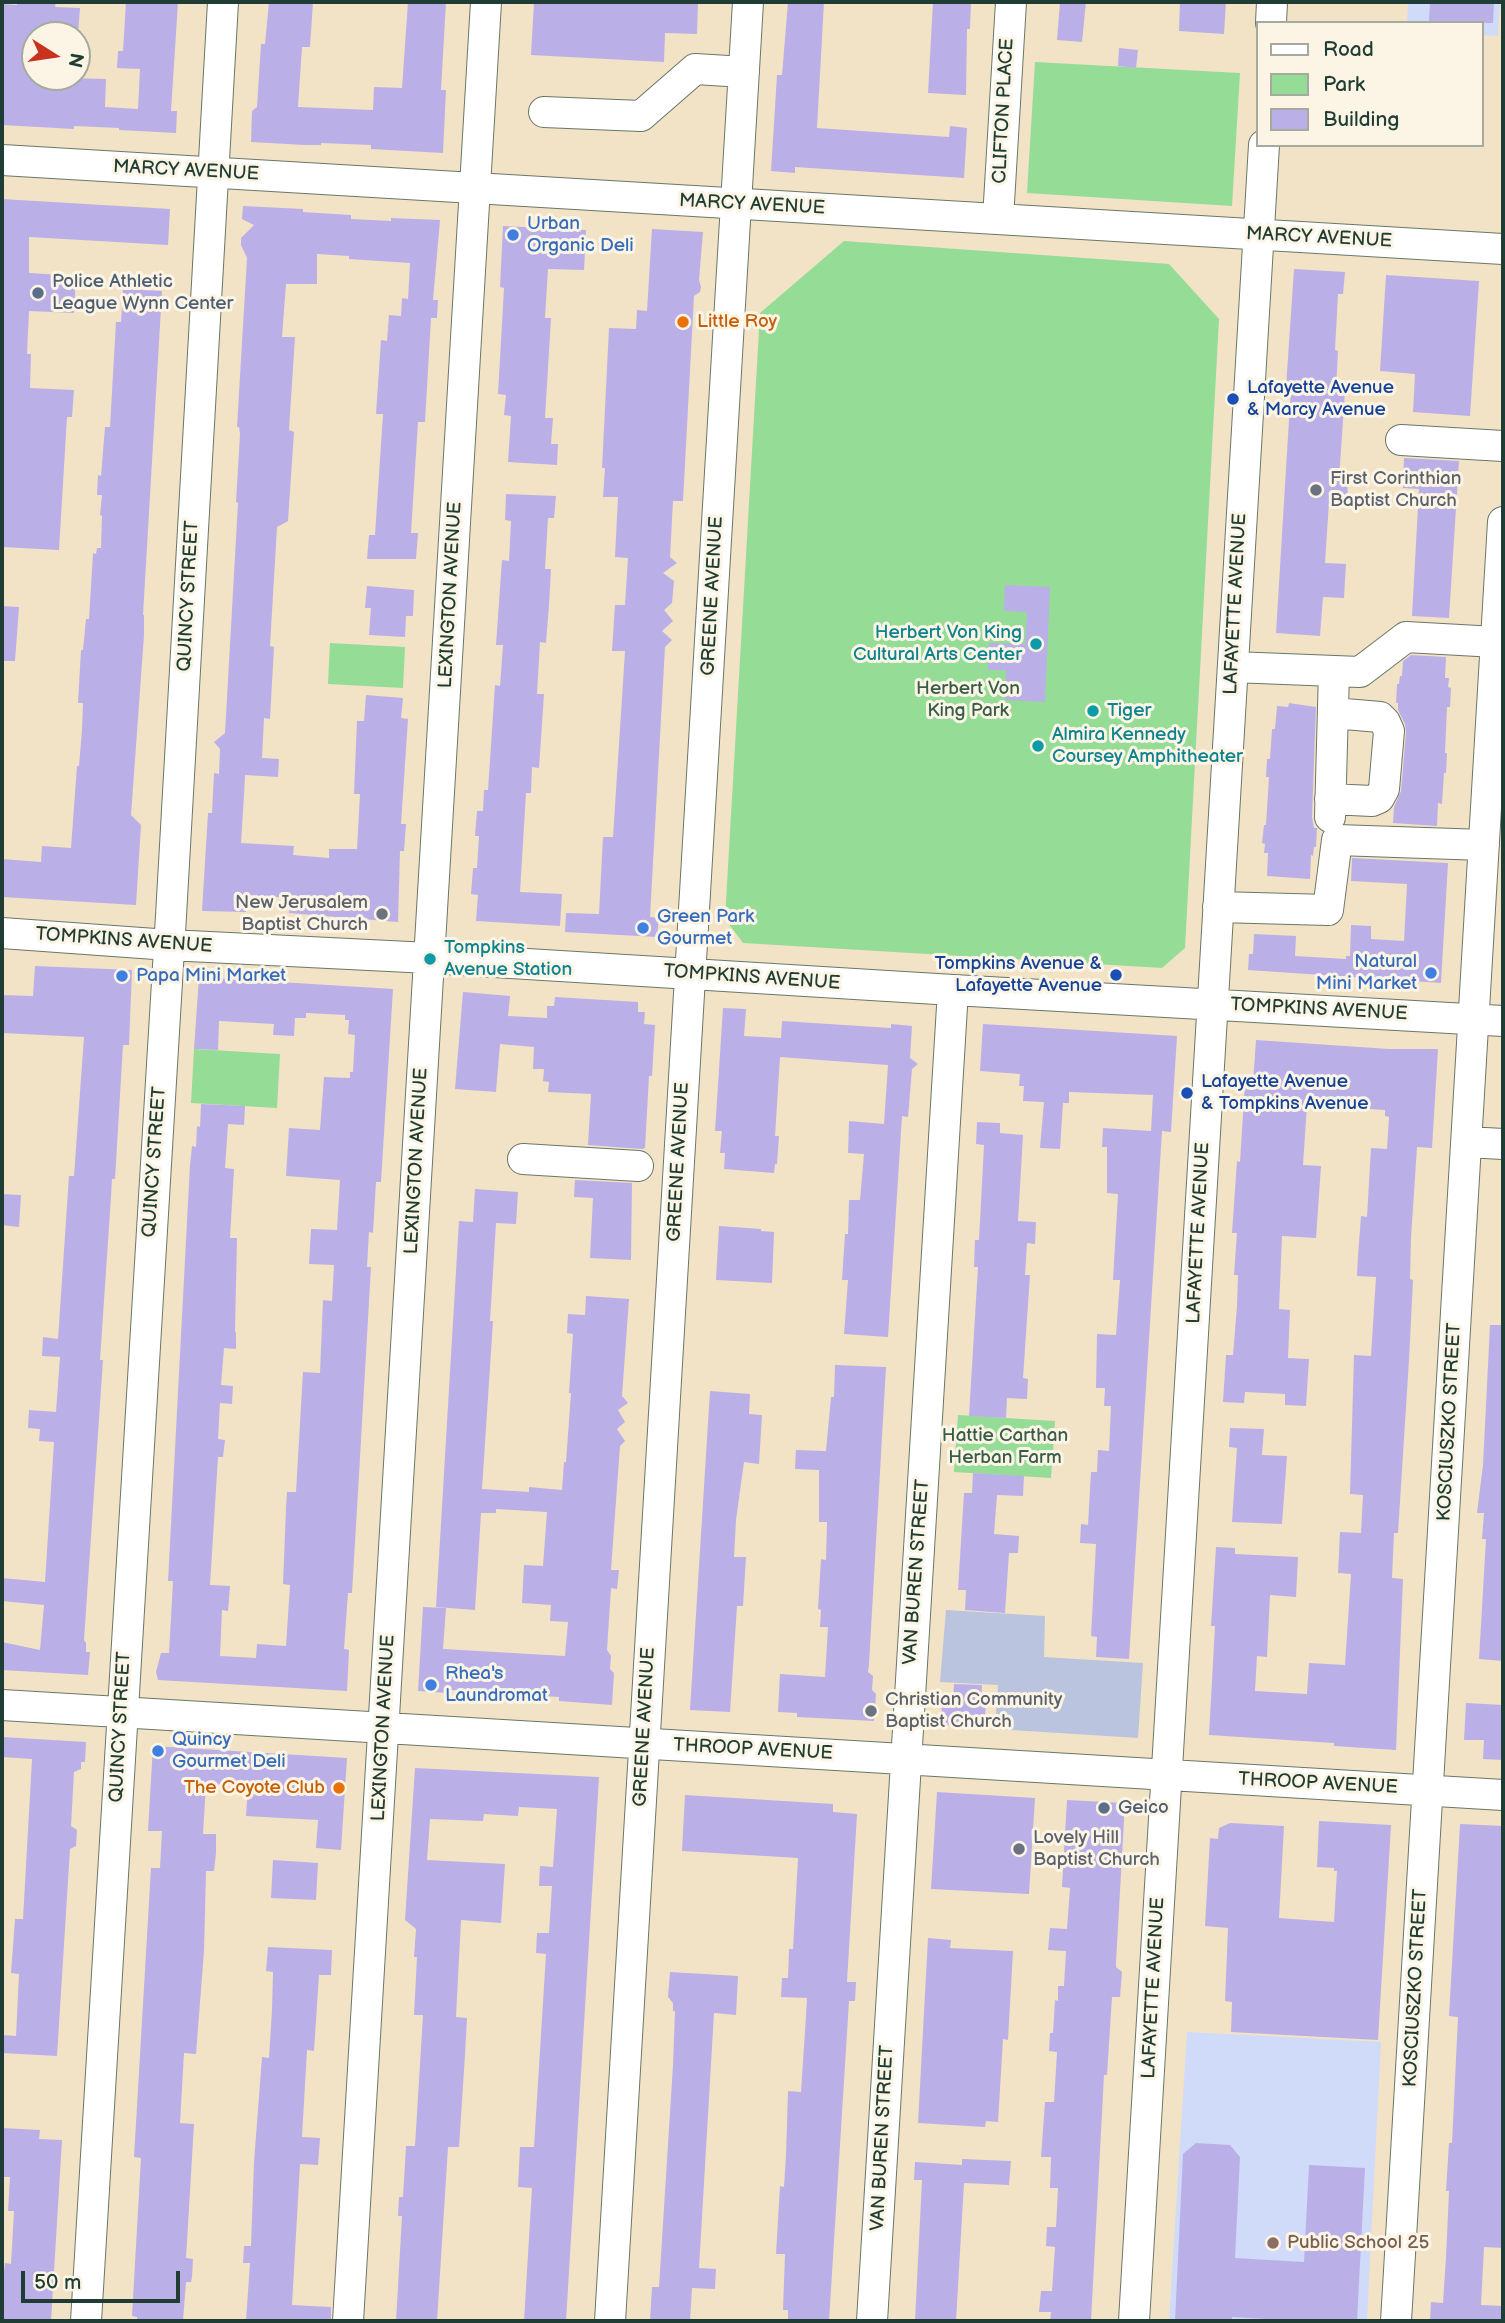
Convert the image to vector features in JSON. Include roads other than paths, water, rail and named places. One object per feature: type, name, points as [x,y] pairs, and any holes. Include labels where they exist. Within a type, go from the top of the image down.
[{"type":"street","name":"QUINCY STREET","points":[[86,2321],[223,2]]},
{"type":"street","name":"LEXINGTON AVENUE","points":[[348,2321],[486,2]]},
{"type":"street","name":"GREENE AVENUE","points":[[610,2321],[748,2]]},
{"type":"street","name":"CLIFTON PLACE","points":[[998,219],[1011,2]]},
{"type":"street","points":[[1271,21],[1272,2]]},
{"type":"street","points":[[544,112],[641,116],[695,69],[744,72]]},
{"type":"street","name":"LAFAYETTE AVENUE","points":[[1134,2321],[1264,147]]},
{"type":"street","name":"MARCY AVENUE","points":[[2,160],[1503,249]]},
{"type":"street","points":[[1401,440],[1503,446]]},
{"type":"street","name":"KOSCIUSZKO STREET","points":[[1396,2321],[1503,522]]},
{"type":"street","points":[[1233,667],[1360,672],[1406,637],[1496,642]]},
{"type":"street","points":[[1334,671],[1329,832],[1337,840],[1484,845]]},
{"type":"street","points":[[1330,799],[1371,801],[1379,798],[1384,789],[1389,731],[1380,717],[1332,713]]},
{"type":"street","points":[[1218,907],[1328,910],[1337,840]]},
{"type":"street","name":"TOMPKINS AVENUE","points":[[2,933],[169,945],[1503,1021]]},
{"type":"street","name":"VAN BUREN STREET","points":[[872,2321],[953,990]]},
{"type":"street","points":[[1466,1142],[1503,1144]]},
{"type":"street","points":[[523,1159],[638,1166]]},
{"type":"street","name":"THROOP AVENUE","points":[[2,1705],[1503,1795]]},
{"type":"place","name":"Urban Organic Deli","points":[[513,235]]},
{"type":"place","name":"Police Athletic League Wynn Center","points":[[38,293]]},
{"type":"place","name":"Little Roy","points":[[683,322]]},
{"type":"place","name":"Lafayette Avenue & Marcy Avenue","points":[[1233,399]]},
{"type":"place","name":"First Corinthian Baptist Church","points":[[1316,490]]},
{"type":"place","name":"Herbert Von King Cultural Arts Center","points":[[1036,644]]},
{"type":"place","name":"Tiger","points":[[1093,711]]},
{"type":"place","name":"Almira Kennedy Coursey Amphitheater","points":[[1038,746]]},
{"type":"place","name":"New Jerusalem Baptist Church","points":[[382,914]]},
{"type":"place","name":"Green Park Gourmet","points":[[643,928]]},
{"type":"place","name":"Tompkins Avenue Station","points":[[430,959]]},
{"type":"place","name":"Natural Mini Market","points":[[1431,973]]},
{"type":"place","name":"Tompkins Avenue & Lafayette Avenue","points":[[1116,975]]},
{"type":"place","name":"Papa Mini Market","points":[[122,976]]},
{"type":"place","name":"Lafayette Avenue & Tompkins Avenue","points":[[1187,1093]]},
{"type":"place","name":"Rhea's Laundromat","points":[[431,1685]]},
{"type":"place","name":"Christian Community Baptist Church","points":[[871,1711]]},
{"type":"place","name":"Quincy Gourmet Deli","points":[[158,1751]]},
{"type":"place","name":"The Coyote Club","points":[[339,1788]]},
{"type":"place","name":"Geico","points":[[1104,1808]]},
{"type":"place","name":"Lovely Hill Baptist Church","points":[[1019,1849]]},
{"type":"place","name":"Public School 25","points":[[1273,2243]]},
{"type":"park label","name":"Herbert Von King Park","points":[[968,700]]},
{"type":"park label","name":"Hattie Carthan Herban Farm","points":[[1005,1447]]}]
